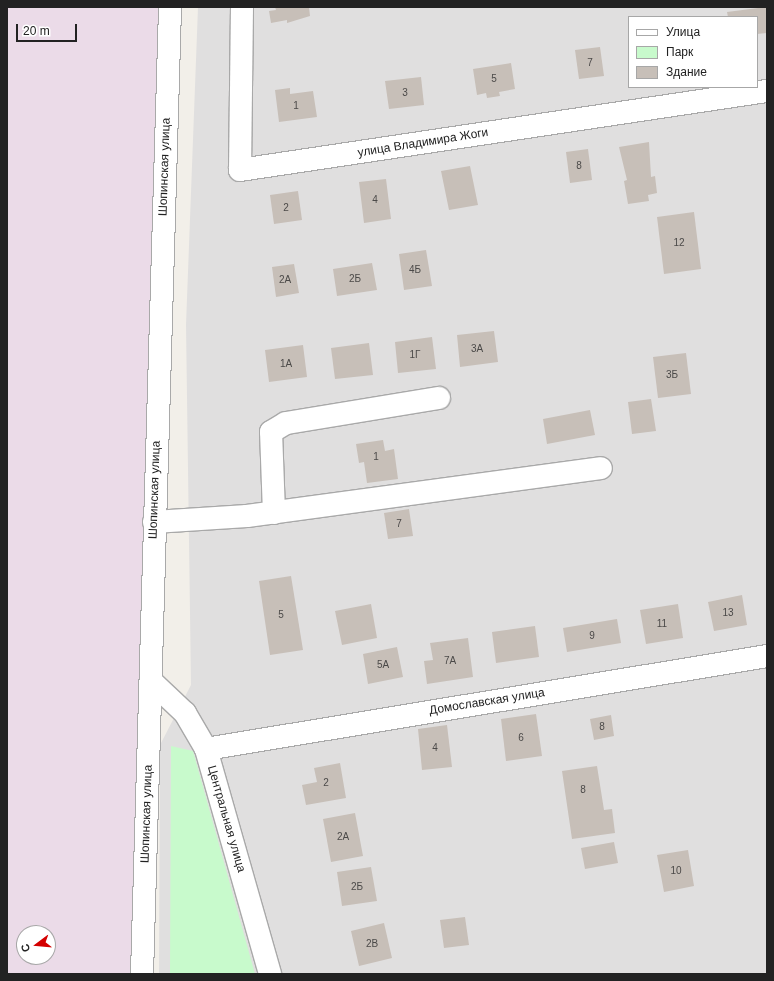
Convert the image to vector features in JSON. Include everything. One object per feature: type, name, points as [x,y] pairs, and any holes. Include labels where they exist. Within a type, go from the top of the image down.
[{"type":"street","name":"Шопинская улица","points":[[142,974],[170,7]]},
{"type":"street","name":"улица Владимира Жоги","points":[[242,7],[240,170],[767,91]]},
{"type":"street","points":[[274,513],[271,432],[286,423],[439,398]]},
{"type":"street","points":[[154,522],[274,513],[601,468]]},
{"type":"street","name":"Домославская улица","points":[[206,749],[767,656]]},
{"type":"street","name":"Центральная улица","points":[[151,681],[185,713],[206,749],[270,974]]},
{"type":"shaded area","points":[[7,7],[169,7],[148,974],[7,974]]},
{"type":"shaded area","points":[[198,7],[767,7],[767,974],[159,974],[160,745],[191,685],[186,325]]},
{"type":"green space","points":[[171,746],[193,751],[255,974],[170,974]]},
{"type":"building","points":[[275,7],[309,7],[310,16],[287,23],[287,20],[271,23],[269,11],[276,10]]},
{"type":"building","points":[[767,7],[767,33],[758,34],[758,16],[728,16],[727,12]]},
{"type":"building","points":[[600,47],[604,76],[579,79],[575,50]]},
{"type":"building","points":[[511,63],[515,89],[499,92],[500,96],[487,98],[486,93],[477,95],[473,69]]},
{"type":"building","points":[[421,77],[424,105],[389,109],[385,81]]},
{"type":"building","points":[[290,88],[290,94],[313,91],[317,117],[279,122],[275,90]]},
{"type":"building","points":[[649,142],[651,177],[655,176],[657,193],[648,195],[649,201],[628,204],[624,181],[627,180],[619,147]]},
{"type":"building","points":[[588,149],[592,180],[570,183],[566,152]]},
{"type":"building","points":[[470,166],[478,205],[449,210],[441,171]]},
{"type":"building","points":[[386,179],[391,219],[364,223],[359,182]]},
{"type":"building","points":[[298,191],[302,220],[274,224],[270,195]]},
{"type":"building","points":[[694,212],[701,269],[664,274],[657,217]]},
{"type":"building","points":[[426,250],[432,286],[404,290],[399,254]]},
{"type":"building","points":[[372,263],[377,290],[337,296],[333,269]]},
{"type":"building","points":[[294,264],[299,293],[276,297],[272,267]]},
{"type":"building","points":[[494,331],[498,362],[460,367],[457,335]]},
{"type":"building","points":[[432,337],[436,369],[398,373],[395,342]]},
{"type":"building","points":[[369,343],[373,375],[335,379],[331,348]]},
{"type":"building","points":[[303,345],[307,377],[269,382],[265,350]]},
{"type":"building","points":[[686,353],[691,394],[658,398],[653,357]]},
{"type":"building","points":[[651,399],[656,431],[632,434],[628,402]]},
{"type":"building","points":[[590,410],[595,435],[547,444],[543,419]]},
{"type":"building","points":[[383,440],[385,451],[394,449],[398,479],[367,483],[364,462],[359,463],[356,444]]},
{"type":"building","points":[[409,509],[413,536],[388,539],[384,513]]},
{"type":"building","points":[[291,576],[303,650],[270,655],[259,581]]},
{"type":"building","points":[[742,595],[747,625],[714,631],[708,602]]},
{"type":"building","points":[[371,604],[377,638],[342,645],[335,611]]},
{"type":"building","points":[[678,604],[683,638],[646,644],[640,610]]},
{"type":"building","points":[[617,619],[621,643],[567,652],[563,628]]},
{"type":"building","points":[[535,626],[539,657],[496,663],[492,632]]},
{"type":"building","points":[[468,638],[473,677],[427,684],[424,661],[433,660],[430,643]]},
{"type":"building","points":[[397,647],[403,677],[368,684],[363,654]]},
{"type":"building","points":[[536,714],[542,756],[506,761],[501,719]]},
{"type":"building","points":[[611,715],[614,736],[594,740],[590,719]]},
{"type":"building","points":[[447,725],[452,767],[422,770],[418,729]]},
{"type":"building","points":[[340,763],[346,798],[306,805],[302,785],[317,782],[314,768]]},
{"type":"building","points":[[597,766],[604,810],[612,809],[615,833],[572,839],[562,771]]},
{"type":"building","points":[[355,813],[363,856],[331,862],[323,819]]},
{"type":"building","points":[[614,842],[618,863],[585,869],[581,848]]},
{"type":"building","points":[[688,850],[694,886],[664,892],[657,855]]},
{"type":"building","points":[[371,867],[377,901],[342,906],[337,872]]},
{"type":"building","points":[[465,917],[469,945],[444,948],[440,920]]},
{"type":"building","points":[[384,923],[392,958],[359,966],[351,931]]}]
